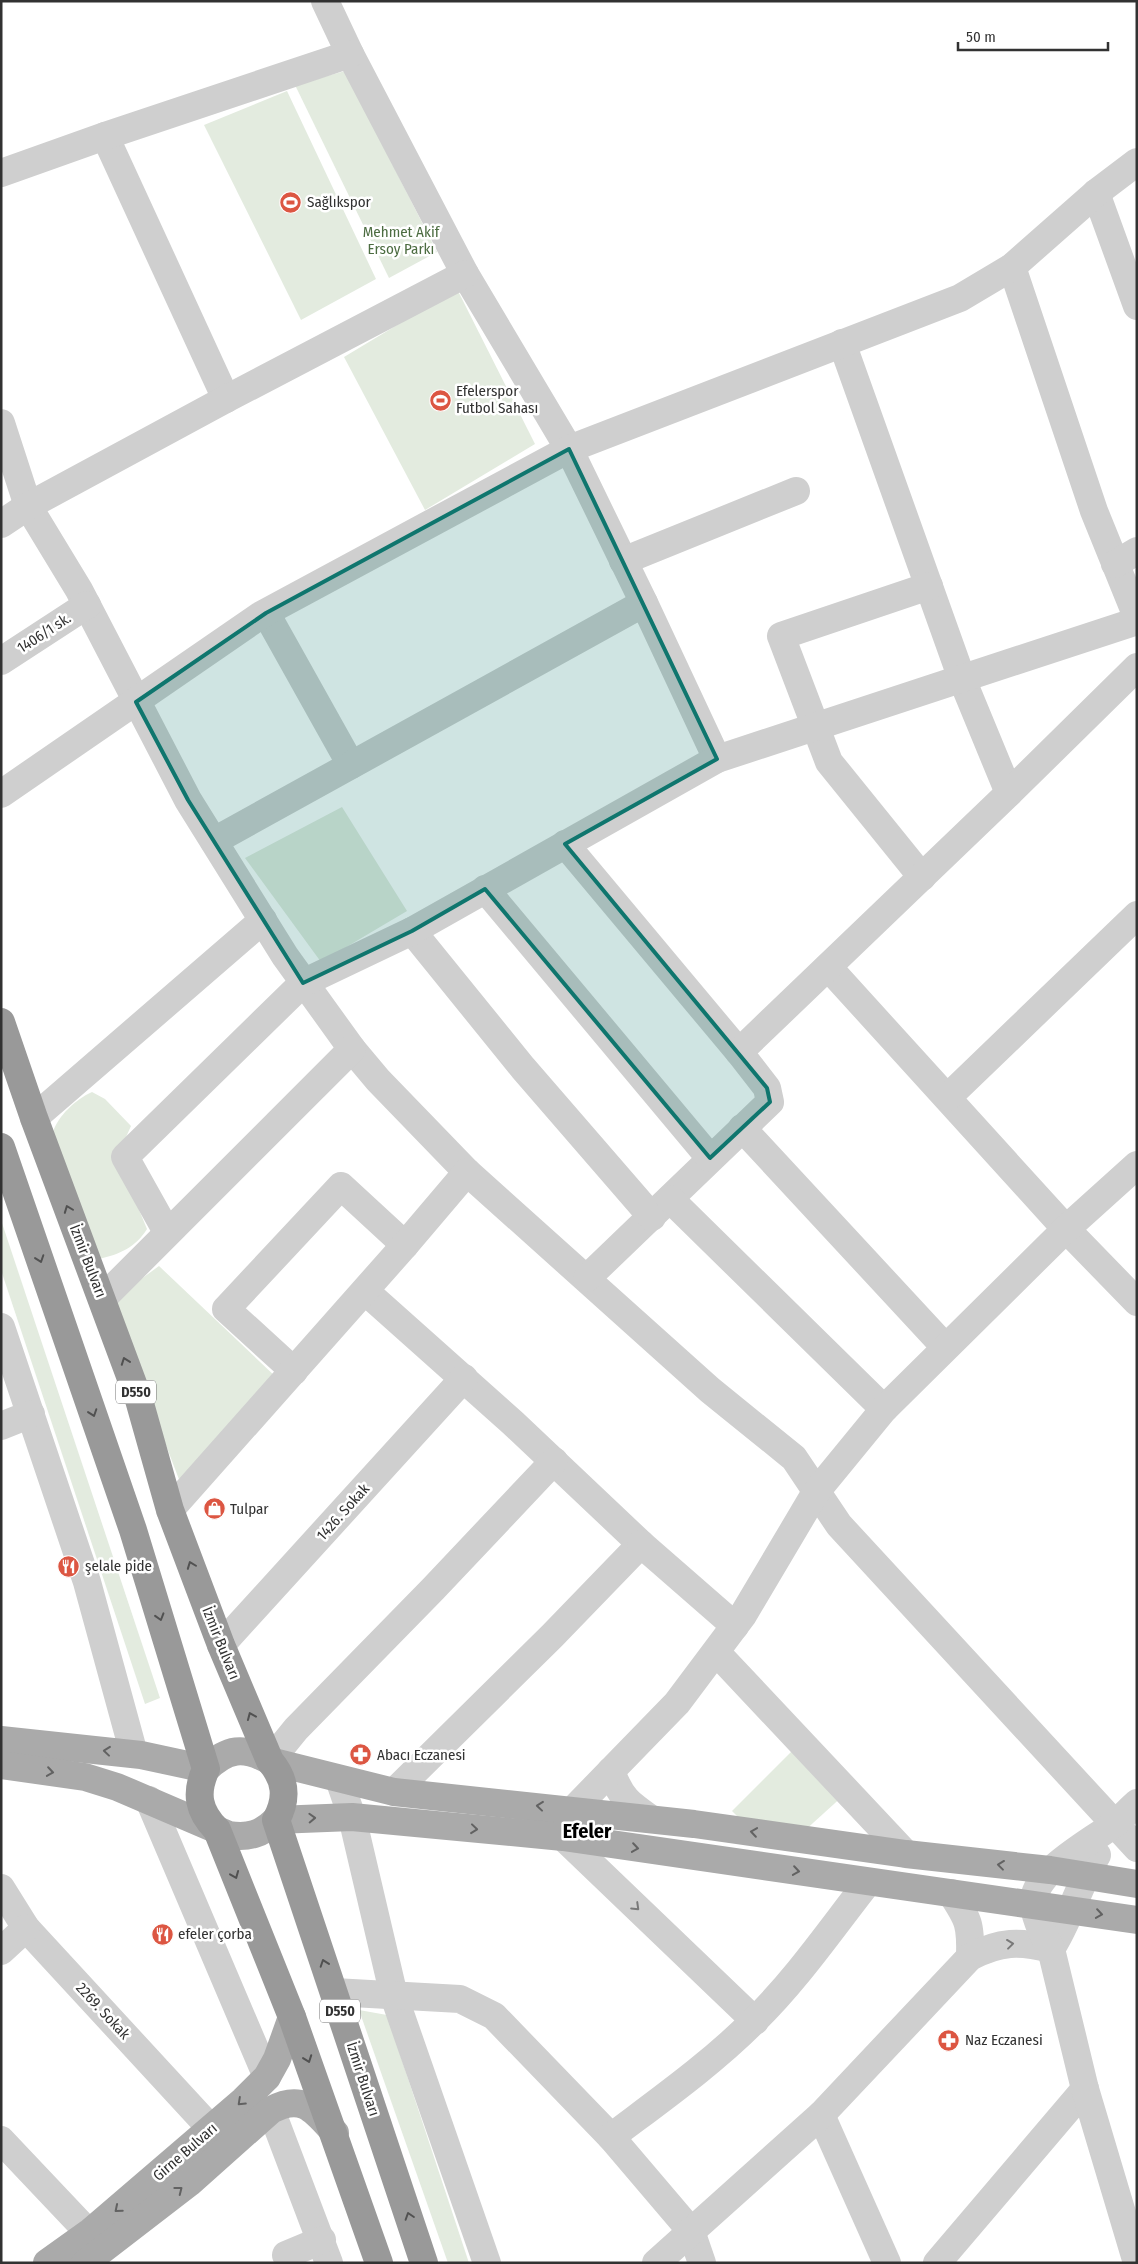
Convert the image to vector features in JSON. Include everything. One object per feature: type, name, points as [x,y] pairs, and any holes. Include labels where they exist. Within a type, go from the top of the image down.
[{"type":"highway","name":"İzmir Bulvarı","points":[[1,1022],[34,1118],[139,1400],[170,1510],[221,1645],[270,1761],[278,1771],[284,1789],[282,1808],[276,1820],[424,2263]]},
{"type":"highway","points":[[1,1147],[133,1530],[206,1769],[200,1781],[198,1795],[201,1808],[217,1830],[292,2017],[335,2133],[379,2263]]},
{"type":"main road","points":[[1,1740],[134,1754],[206,1769],[216,1759],[229,1752],[243,1751],[257,1754],[270,1761],[394,1792],[574,1809],[906,1854],[1050,1870],[1137,1884]]},
{"type":"main road","points":[[4,1768],[85,1777],[117,1787],[229,1835],[242,1837],[255,1835],[267,1829],[276,1820],[352,1817],[563,1837],[1137,1920]]},
{"type":"main road","name":"Girne Bulvarı","points":[[85,2263],[189,2183],[220,2138],[267,2077],[278,2059],[292,2017]]},
{"type":"main road","name":"Girne Bulvarı","points":[[47,2263],[220,2138],[285,2103],[300,2102],[320,2116],[335,2133]]},
{"type":"street","points":[[325,1],[350,54],[465,274],[569,449],[717,759]]},
{"type":"street","points":[[1,173],[350,54]]},
{"type":"street","points":[[105,136],[226,398]]},
{"type":"street","points":[[1,794],[266,613],[569,449],[960,298],[1012,267],[1096,193],[1137,162]]},
{"type":"street","points":[[1096,193],[1137,306]]},
{"type":"street","points":[[1012,267],[1094,511],[1126,558],[1137,617]]},
{"type":"street","points":[[1,524],[28,506],[226,398],[465,274]]},
{"type":"street","points":[[842,343],[962,679],[1009,793]]},
{"type":"street","points":[[1,423],[28,506],[86,605],[188,800],[303,983],[352,1049],[378,1080],[467,1172],[710,1390],[794,1458],[839,1525],[1137,1848]]},
{"type":"street","points":[[623,561],[796,491]]},
{"type":"street","points":[[922,877],[828,762],[781,636],[929,586]]},
{"type":"street","points":[[214,841],[644,603]]},
{"type":"street","name":"1406/1 sk.","points":[[1,661],[86,605]]},
{"type":"street","points":[[266,613],[351,765]]},
{"type":"street","points":[[167,1232],[125,1157],[303,983],[412,931],[717,759],[1137,621]]},
{"type":"street","points":[[739,1052],[1009,793],[1137,667]]},
{"type":"street","points":[[565,844],[739,1052],[767,1088],[770,1102],[587,1278]]},
{"type":"street","points":[[485,889],[710,1158]]},
{"type":"street","points":[[948,1097],[1137,915]]},
{"type":"street","points":[[34,1118],[263,920]]},
{"type":"street","points":[[412,931],[523,1068],[661,1208],[884,1409]]},
{"type":"street","points":[[828,967],[1066,1229],[1137,1302]]},
{"type":"street","points":[[102,1299],[352,1049]]},
{"type":"street","points":[[742,1128],[945,1347]]},
{"type":"street","points":[[574,1809],[677,1703],[735,1626],[816,1492],[884,1409],[1066,1229],[1137,1165]]},
{"type":"street","points":[[170,1510],[365,1292],[467,1172]]},
{"type":"street","points":[[294,1370],[226,1309],[340,1186],[406,1245]]},
{"type":"street","points":[[365,1292],[464,1378],[641,1544],[735,1626]]},
{"type":"street","points":[[1,1327],[87,1582],[134,1754]]},
{"type":"street","name":"1426. Sokak","points":[[221,1645],[464,1378]]},
{"type":"street","points":[[1,1426],[31,1414]]},
{"type":"street","points":[[270,1761],[296,1729],[433,1589],[554,1461]]},
{"type":"street","points":[[394,1792],[552,1636],[641,1544]]},
{"type":"street","points":[[716,1652],[906,1854]]},
{"type":"street","points":[[611,1771],[618,1791],[630,1805],[651,1819]]},
{"type":"street","points":[[338,1779],[352,1817],[394,1996],[487,2263]]},
{"type":"street","points":[[149,1800],[267,2077]]},
{"type":"street","points":[[1137,1803],[1115,1824],[1050,1870],[1038,1887],[1033,1905],[1042,1932],[1052,1948],[1085,2089],[1137,2263]]},
{"type":"street","points":[[1052,1948],[1062,1932],[1085,1876],[1115,1824]]},
{"type":"street","points":[[563,1837],[755,2021]]},
{"type":"street","points":[[611,2136],[714,2058],[755,2021],[795,1975],[868,1882]]},
{"type":"street","name":"2269. Sokak","points":[[1,1888],[26,1928],[220,2138]]},
{"type":"street","points":[[951,1893],[966,1915],[971,1930],[970,1957]]},
{"type":"street","points":[[1,1951],[26,1928]]},
{"type":"street","points":[[656,2263],[821,2115],[970,1957],[989,1947],[1015,1942],[1052,1948]]},
{"type":"street","points":[[334,1992],[460,1999],[494,2016],[611,2136],[691,2230],[702,2263]]},
{"type":"street","points":[[937,2263],[1085,2089]]},
{"type":"street","points":[[271,2110],[325,2252],[286,2255]]},
{"type":"street","points":[[821,2115],[887,2263]]},
{"type":"street","points":[[1,2140],[89,2233]]},
{"type":"highlighted area","points":[[569,449],[717,759],[565,844],[739,1052],[767,1088],[770,1102],[710,1158],[485,889],[412,931],[303,983],[188,800],[136,702],[266,613]]},
{"type":"green space","name":"Mehmet Akif Ersoy Parkı","points":[[345,71],[437,252],[389,278],[295,85]]},
{"type":"green space","name":"Sağlıkspor","points":[[287,91],[376,279],[301,320],[204,125]]},
{"type":"green space","name":"Efelerspor Futbol Sahası","points":[[457,289],[535,444],[425,510],[344,357]]},
{"type":"green space","points":[[342,807],[407,911],[321,962],[245,858]]},
{"type":"green space","points":[[92,1092],[105,1099],[131,1126],[117,1157],[147,1229],[132,1246],[114,1255],[99,1259],[53,1132],[55,1126],[68,1109]]},
{"type":"green space","points":[[1,1220],[160,1698],[145,1704],[1,1270]]},
{"type":"green space","points":[[159,1266],[278,1379],[180,1482],[111,1301]]},
{"type":"green space","points":[[798,1745],[845,1794],[802,1833],[747,1826],[732,1811]]},
{"type":"green space","points":[[359,2010],[387,2015],[469,2263],[448,2263]]},
{"type":"place","name":"Sağlıkspor","points":[[291,202]]},
{"type":"place","name":"Efelerspor Futbol Sahası","points":[[440,400]]},
{"type":"place","name":"Tulpar","points":[[214,1509]]},
{"type":"place","name":"şelale pide","points":[[69,1566]]},
{"type":"place","name":"Abacı Eczanesi","points":[[361,1755]]},
{"type":"place","name":"efeler çorba","points":[[162,1934]]},
{"type":"place","name":"Naz Eczanesi","points":[[949,2040]]},
{"type":"district","name":"Efeler","points":[[587,1831]]}]
